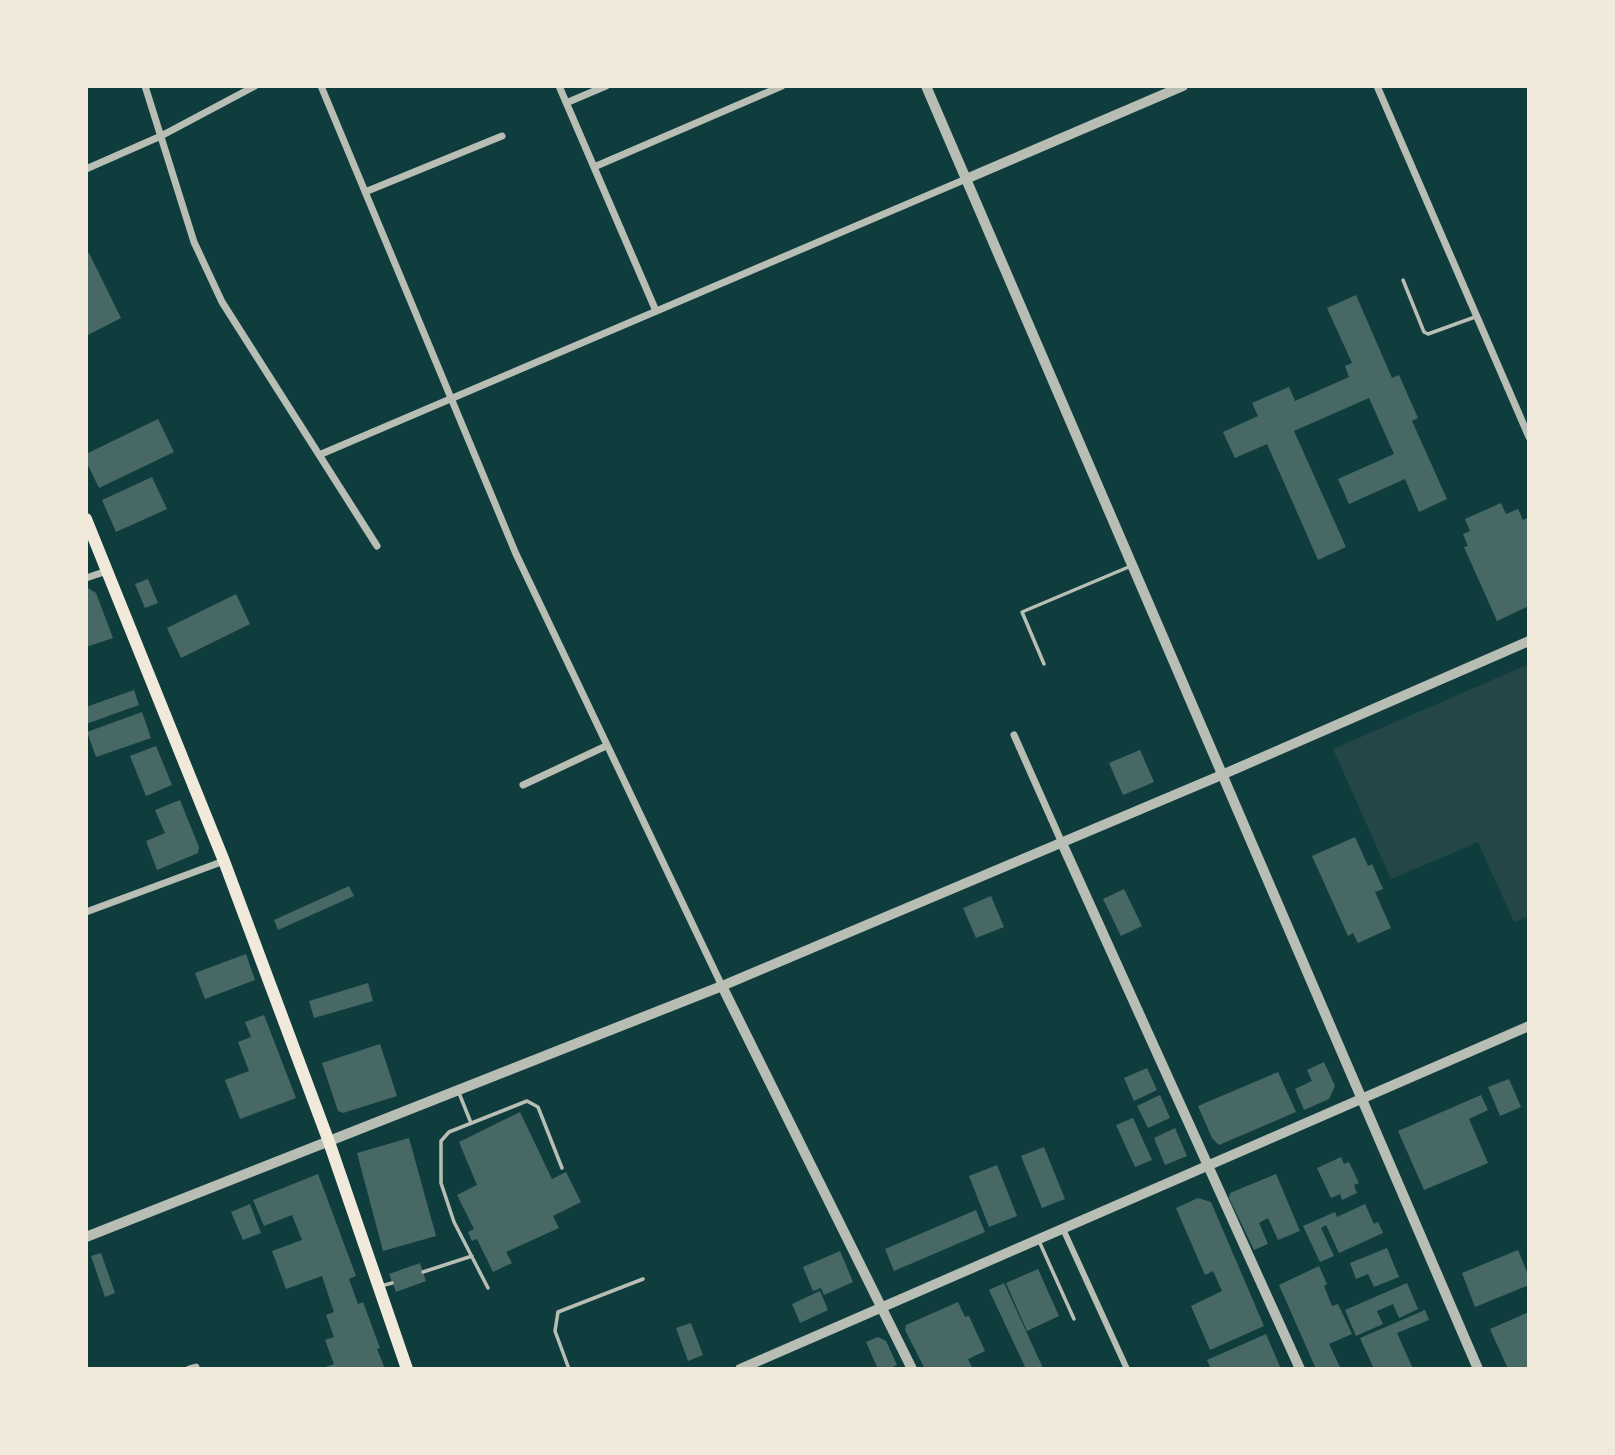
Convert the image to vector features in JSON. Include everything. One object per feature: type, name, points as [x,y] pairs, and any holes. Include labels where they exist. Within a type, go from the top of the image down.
[{"type":"main road","points":[[86,519],[224,861],[329,1142],[407,1369]]},
{"type":"street","points":[[145,86],[194,242],[217,292],[239,331],[377,546]]},
{"type":"street","points":[[86,169],[161,136],[255,86]]},
{"type":"street","points":[[321,86],[516,554],[722,986],[912,1369]]},
{"type":"street","points":[[559,86],[656,311]]},
{"type":"street","points":[[566,103],[606,86]]},
{"type":"street","points":[[594,167],[782,86]]},
{"type":"street","points":[[926,86],[1478,1369]]},
{"type":"street","points":[[319,455],[1183,86]]},
{"type":"street","points":[[1377,86],[1529,437]]},
{"type":"street","points":[[365,192],[502,136]]},
{"type":"street","points":[[86,578],[107,571]]},
{"type":"street","points":[[86,1237],[722,986],[1224,774],[1529,641]]},
{"type":"street","points":[[1014,736],[1300,1369]]},
{"type":"street","points":[[523,785],[606,746]]},
{"type":"street","points":[[86,912],[224,861]]},
{"type":"street","points":[[740,1369],[1529,1026]]},
{"type":"street","points":[[1063,1228],[1127,1369]]},
{"type":"lane","points":[[1403,280],[1424,332],[1428,334],[1477,317]]},
{"type":"lane","points":[[1044,664],[1022,612],[1133,565]]},
{"type":"lane","points":[[458,1091],[471,1123]]},
{"type":"lane","points":[[488,1289],[454,1222],[441,1183],[441,1141],[449,1132],[527,1101],[538,1107],[562,1168]]},
{"type":"lane","points":[[1038,1239],[1074,1319]]},
{"type":"lane","points":[[423,1272],[472,1256]]},
{"type":"lane","points":[[569,1369],[555,1331],[558,1312],[643,1279]]},
{"type":"lane","points":[[379,1287],[392,1283]]},
{"type":"shaded area","points":[[1529,664],[1529,916],[1514,922],[1478,842],[1391,879],[1333,749]]},
{"type":"building","points":[[89,253],[121,318],[86,336],[86,255]]},
{"type":"building","points":[[1356,295],[1392,378],[1399,375],[1418,418],[1412,421],[1447,499],[1419,512],[1405,479],[1349,504],[1338,479],[1394,454],[1369,398],[1294,431],[1346,547],[1318,560],[1267,444],[1235,458],[1223,432],[1258,416],[1252,403],[1289,387],[1295,401],[1349,377],[1345,366],[1352,363],[1327,308]]},
{"type":"building","points":[[158,419],[174,452],[99,488],[86,461],[86,454]]},
{"type":"building","points":[[152,477],[167,509],[116,532],[102,500]]},
{"type":"building","points":[[1501,503],[1506,514],[1518,509],[1523,520],[1529,517],[1529,606],[1497,621],[1464,547],[1468,546],[1463,534],[1470,531],[1465,519]]},
{"type":"building","points":[[148,579],[158,603],[145,608],[135,584]]},
{"type":"building","points":[[86,589],[96,593],[113,638],[86,647]]},
{"type":"building","points":[[236,594],[250,624],[181,658],[167,628]]},
{"type":"building","points":[[134,690],[139,705],[86,724],[86,707]]},
{"type":"building","points":[[142,712],[151,738],[96,757],[87,732]]},
{"type":"building","points":[[156,746],[172,785],[146,796],[130,756]]},
{"type":"building","points":[[1140,750],[1154,782],[1123,795],[1109,763]]},
{"type":"building","points":[[180,800],[199,847],[198,853],[157,870],[146,841],[165,833],[155,810]]},
{"type":"building","points":[[1355,837],[1368,866],[1372,864],[1383,889],[1375,892],[1391,928],[1358,943],[1353,933],[1348,936],[1312,856]]},
{"type":"building","points":[[349,886],[354,896],[278,930],[274,920]]},
{"type":"building","points":[[1124,889],[1142,926],[1121,936],[1103,899]]},
{"type":"building","points":[[991,896],[1004,927],[976,938],[963,908]]},
{"type":"building","points":[[246,954],[255,980],[205,999],[195,973]]},
{"type":"building","points":[[368,983],[373,1001],[314,1018],[309,1001]]},
{"type":"building","points":[[264,1015],[296,1098],[240,1119],[225,1080],[249,1071],[238,1042],[251,1037],[245,1022]]},
{"type":"building","points":[[380,1044],[397,1096],[343,1113],[338,1111],[322,1063]]},
{"type":"building","points":[[1324,1062],[1335,1086],[1329,1099],[1304,1110],[1295,1089],[1312,1081],[1307,1070]]},
{"type":"building","points":[[1147,1068],[1157,1090],[1134,1101],[1124,1078]]},
{"type":"building","points":[[1278,1072],[1296,1112],[1219,1145],[1212,1138],[1198,1106]]},
{"type":"building","points":[[1509,1079],[1521,1107],[1500,1116],[1488,1087]]},
{"type":"building","points":[[1160,1095],[1170,1118],[1148,1128],[1137,1106]]},
{"type":"building","points":[[1481,1095],[1488,1110],[1469,1119],[1488,1163],[1424,1190],[1398,1131]]},
{"type":"building","points":[[520,1112],[552,1179],[566,1172],[581,1202],[553,1216],[559,1228],[506,1252],[512,1263],[493,1272],[477,1239],[472,1241],[468,1232],[474,1229],[457,1195],[477,1185],[459,1142]]},
{"type":"building","points":[[1133,1118],[1152,1160],[1135,1167],[1116,1125]]},
{"type":"building","points":[[1175,1128],[1187,1156],[1165,1165],[1154,1138]]},
{"type":"building","points":[[409,1138],[436,1236],[383,1251],[357,1153]]},
{"type":"building","points":[[1044,1147],[1065,1199],[1042,1208],[1021,1156]]},
{"type":"building","points":[[1341,1157],[1344,1164],[1349,1162],[1359,1183],[1354,1185],[1357,1193],[1342,1200],[1340,1194],[1331,1198],[1317,1168]]},
{"type":"building","points":[[997,1165],[1017,1216],[989,1227],[969,1176]]},
{"type":"building","points":[[318,1174],[356,1276],[349,1279],[358,1304],[363,1302],[385,1369],[320,1369],[334,1364],[325,1340],[334,1337],[326,1315],[334,1312],[322,1276],[286,1289],[272,1251],[302,1240],[292,1215],[264,1226],[253,1200]]},
{"type":"building","points":[[1276,1174],[1300,1231],[1278,1240],[1268,1218],[1259,1223],[1268,1244],[1254,1250],[1229,1198],[1230,1193]]},
{"type":"building","points":[[1198,1198],[1211,1202],[1264,1326],[1210,1350],[1191,1306],[1222,1291],[1213,1271],[1205,1275],[1176,1208]]},
{"type":"building","points":[[250,1204],[261,1233],[243,1240],[231,1212]]},
{"type":"building","points":[[1365,1204],[1374,1224],[1378,1222],[1383,1233],[1339,1253],[1326,1225],[1321,1228],[1334,1256],[1320,1262],[1303,1226],[1335,1212],[1337,1217]]},
{"type":"building","points":[[976,1210],[985,1232],[894,1271],[885,1249]]},
{"type":"building","points":[[1387,1248],[1399,1277],[1374,1287],[1368,1274],[1356,1279],[1350,1263]]},
{"type":"building","points":[[1518,1250],[1529,1277],[1529,1285],[1475,1307],[1462,1273]]},
{"type":"building","points":[[840,1251],[853,1282],[824,1295],[821,1288],[813,1291],[803,1267]]},
{"type":"building","points":[[101,1253],[115,1293],[105,1297],[91,1256]]},
{"type":"building","points":[[420,1263],[426,1281],[396,1292],[389,1274]]},
{"type":"building","points":[[1319,1266],[1332,1306],[1338,1304],[1352,1334],[1329,1344],[1341,1369],[1316,1369],[1279,1285]]},
{"type":"building","points":[[1038,1269],[1059,1316],[1027,1331],[1006,1283]]},
{"type":"building","points":[[1004,1283],[1043,1369],[1026,1369],[989,1290]]},
{"type":"building","points":[[1407,1283],[1418,1309],[1399,1318],[1393,1304],[1377,1311],[1383,1324],[1356,1336],[1345,1310]]},
{"type":"building","points":[[820,1291],[828,1310],[800,1323],[792,1304]]},
{"type":"building","points":[[958,1302],[965,1317],[969,1316],[985,1351],[968,1359],[973,1369],[925,1369],[905,1330],[906,1325]]},
{"type":"building","points":[[1425,1310],[1429,1320],[1397,1333],[1413,1369],[1374,1369],[1360,1338]]},
{"type":"building","points":[[1529,1312],[1529,1369],[1508,1369],[1490,1329]]},
{"type":"building","points":[[691,1323],[703,1355],[688,1361],[676,1328]]},
{"type":"building","points":[[1266,1334],[1281,1369],[1211,1369],[1207,1360]]},
{"type":"building","points":[[878,1337],[886,1341],[897,1365],[878,1369],[866,1342]]}]
